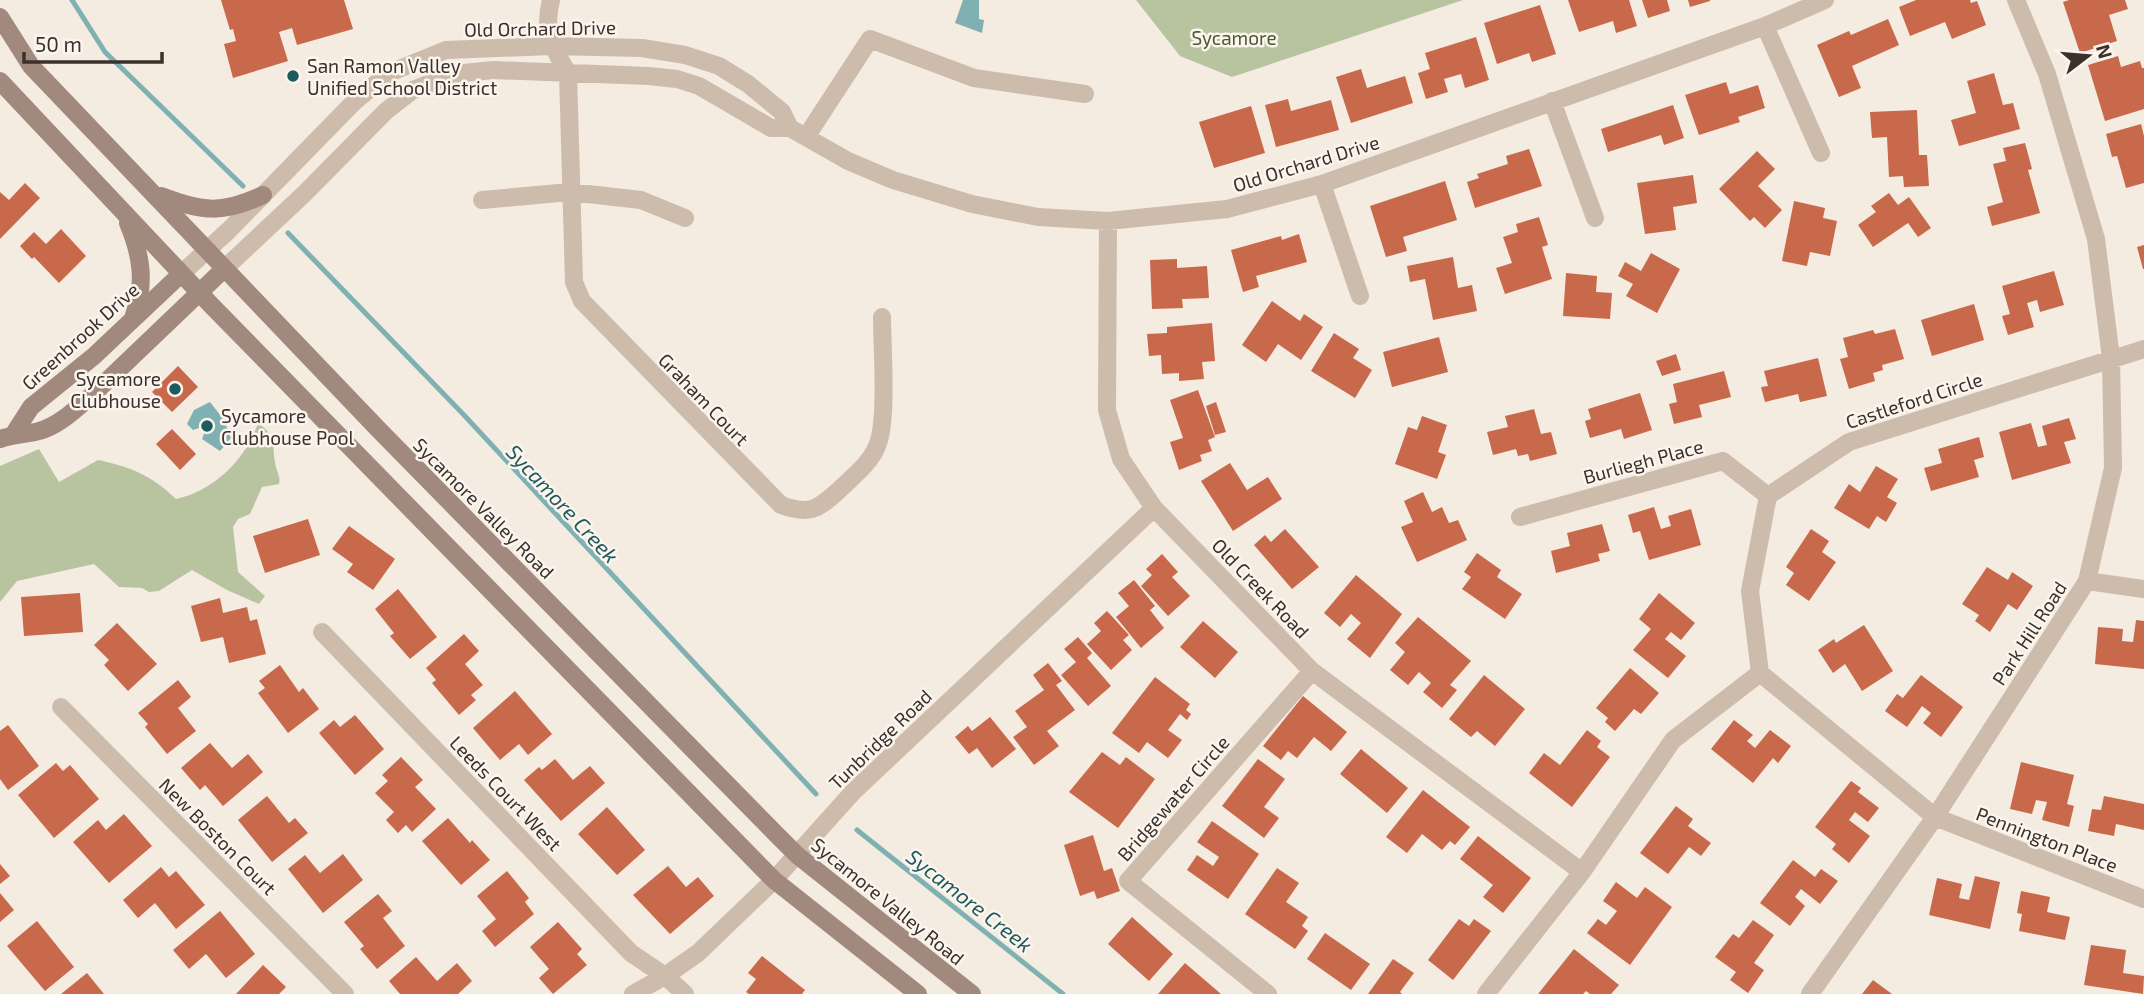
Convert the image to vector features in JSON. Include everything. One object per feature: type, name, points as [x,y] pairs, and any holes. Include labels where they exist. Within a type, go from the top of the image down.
[{"type":"main road","name":"Sycamore Valley Road","points":[[0,17],[31,66],[224,269],[797,855],[972,994]]},
{"type":"main road","points":[[0,81],[181,274],[774,880],[918,994]]},
{"type":"main road","points":[[154,194],[188,207],[219,210],[233,208],[263,195]]},
{"type":"main road","points":[[124,214],[134,238],[142,283],[132,321]]},
{"type":"main road","name":"Greenbrook Drive","points":[[6,437],[40,431],[69,415],[224,269]]},
{"type":"main road","name":"Greenbrook Drive","points":[[6,437],[31,407],[94,356],[181,274]]},
{"type":"street","points":[[551,0],[548,14],[551,46],[568,74]]},
{"type":"street","name":"Old Orchard Drive","points":[[181,274],[355,101],[390,73],[446,50],[551,46],[642,48],[685,55],[719,66],[748,84],[782,113],[798,132],[848,161],[893,180],[972,204],[1038,217],[1108,221],[1227,209],[1322,184],[1765,26],[1825,0]]},
{"type":"street","name":"Park Hill Road","points":[[1810,994],[1935,817],[2087,581],[2113,468],[2111,358],[2096,239],[2047,74],[2016,0]]},
{"type":"street","points":[[1765,26],[1821,153]]},
{"type":"street","points":[[798,132],[870,39],[974,78],[1085,94]]},
{"type":"street","name":"Old Orchard Drive","points":[[224,269],[304,194],[386,111],[413,90],[454,74],[493,70],[677,79],[699,86],[771,128],[798,132]]},
{"type":"street","name":"Graham Court","points":[[568,74],[574,282],[582,301],[781,505],[799,512],[819,508],[868,461],[877,447],[882,428],[882,317]]},
{"type":"street","points":[[1552,101],[1595,218]]},
{"type":"street","points":[[1322,184],[1360,296]]},
{"type":"street","points":[[482,200],[570,192],[640,200],[685,218]]},
{"type":"street","name":"Old Creek Road","points":[[1108,221],[1107,410],[1121,459],[1154,508],[1312,671],[1582,872]]},
{"type":"street","name":"Castleford Circle","points":[[1768,496],[1849,442],[2144,349]]},
{"type":"street","name":"Burliegh Place","points":[[1520,517],[1723,461],[1768,496]]},
{"type":"street","points":[[1768,496],[1750,591],[1760,673],[1935,817]]},
{"type":"street","name":"Tunbridge Road","points":[[633,994],[698,953],[774,880],[853,792],[1154,508]]},
{"type":"street","points":[[2087,581],[2144,589]]},
{"type":"street","name":"Leeds Court West","points":[[322,632],[631,953],[665,976],[685,994]]},
{"type":"street","name":"Bridgewater Circle","points":[[1268,994],[1128,881],[1312,671]]},
{"type":"street","points":[[1486,994],[1582,872],[1673,740],[1760,673]]},
{"type":"street","name":"New Boston Court","points":[[61,707],[345,994]]},
{"type":"street","name":"Pennington Place","points":[[1935,817],[2144,899]]},
{"type":"green space","name":"Sycamore","points":[[1136,0],[1463,0],[1232,77],[1180,56]]},
{"type":"green space","points":[[258,423],[268,432],[272,441],[279,484],[262,487],[250,514],[238,519],[233,527],[238,572],[265,596],[259,604],[192,570],[159,591],[149,592],[142,588],[119,587],[94,564],[17,581],[0,602],[0,466],[39,449],[59,482],[98,460],[140,473],[176,499],[203,489],[227,472],[245,449]]},
{"type":"water","points":[[963,0],[979,0],[979,19],[984,20],[982,33],[955,23]]},
{"type":"water","name":"Sycamore Clubhouse Pool","points":[[210,402],[224,420],[231,438],[220,451],[202,439],[205,431],[202,427],[193,430],[187,424],[194,410]]},
{"type":"building","points":[[221,0],[344,0],[353,29],[297,45],[292,28],[279,32],[288,61],[233,78],[224,44],[236,41]]},
{"type":"building","points":[[1568,0],[1629,0],[1637,26],[1616,33],[1613,21],[1579,32]]},
{"type":"building","points":[[1642,0],[1667,0],[1670,11],[1648,18]]},
{"type":"building","points":[[1688,0],[1710,0],[1710,1],[1690,7]]},
{"type":"building","points":[[1916,0],[1977,1],[1986,25],[1952,39],[1945,22],[1910,36],[1899,7]]},
{"type":"building","points":[[2125,0],[2128,9],[2109,15],[2117,41],[2080,53],[2063,2]]},
{"type":"building","points":[[1540,5],[1556,54],[1532,62],[1529,53],[1497,64],[1484,23]]},
{"type":"building","points":[[1888,19],[1899,45],[1852,66],[1861,88],[1839,97],[1817,45],[1849,31],[1851,35]]},
{"type":"building","points":[[1476,37],[1489,80],[1465,88],[1461,74],[1444,79],[1448,92],[1426,99],[1418,73],[1430,69],[1425,53]]},
{"type":"building","points":[[2118,56],[2121,67],[2140,61],[2144,68],[2144,109],[2105,121],[2088,65]]},
{"type":"building","points":[[1361,69],[1367,88],[1405,76],[1413,103],[1351,123],[1336,77]]},
{"type":"building","points":[[1994,73],[2003,105],[2013,103],[2020,129],[1959,146],[1951,120],[1976,113],[1967,81]]},
{"type":"building","points":[[1726,82],[1730,94],[1758,85],[1765,108],[1738,117],[1740,122],[1699,135],[1685,95]]},
{"type":"building","points":[[1288,99],[1291,111],[1331,100],[1339,130],[1276,147],[1265,105]]},
{"type":"building","points":[[1673,105],[1684,138],[1664,145],[1661,135],[1608,152],[1601,129]]},
{"type":"building","points":[[1251,106],[1265,153],[1214,168],[1199,122]]},
{"type":"building","points":[[1917,110],[1919,155],[1927,155],[1929,186],[1904,187],[1903,176],[1889,177],[1887,137],[1872,138],[1870,112]]},
{"type":"building","points":[[2141,124],[2144,136],[2144,183],[2126,188],[2117,156],[2112,157],[2106,134]]},
{"type":"building","points":[[2025,143],[2032,169],[2028,170],[2040,213],[1992,226],[1987,207],[2003,202],[1993,164],[2006,161],[2003,148]]},
{"type":"building","points":[[1529,149],[1542,186],[1475,208],[1467,182],[1479,178],[1477,174],[1508,164],[1506,156]]},
{"type":"building","points":[[1757,151],[1775,169],[1758,186],[1782,210],[1765,228],[1754,217],[1750,221],[1719,189]]},
{"type":"building","points":[[1693,175],[1697,203],[1673,207],[1676,230],[1645,234],[1637,183]]},
{"type":"building","points":[[1445,181],[1457,220],[1403,237],[1407,251],[1386,257],[1370,206]]},
{"type":"building","points":[[25,183],[40,198],[0,239],[0,192],[9,200]]},
{"type":"building","points":[[1889,193],[1898,205],[1909,197],[1931,228],[1918,237],[1908,223],[1873,247],[1858,225],[1876,212],[1871,206]]},
{"type":"building","points":[[1794,201],[1825,208],[1823,218],[1837,221],[1830,256],[1810,252],[1807,266],[1782,261]]},
{"type":"building","points":[[1539,217],[1548,245],[1542,247],[1552,279],[1505,294],[1496,268],[1512,263],[1503,237],[1518,232],[1516,224]]},
{"type":"building","points":[[61,229],[86,256],[59,283],[20,246],[34,232],[46,244]]},
{"type":"building","points":[[1299,234],[1307,262],[1256,276],[1259,287],[1243,292],[1231,250],[1281,236],[1282,240]]},
{"type":"building","points":[[2144,245],[2144,269],[2143,269],[2137,247]]},
{"type":"building","points":[[1651,253],[1680,269],[1657,313],[1626,296],[1633,284],[1618,276],[1625,262],[1641,271]]},
{"type":"building","points":[[1453,257],[1458,288],[1472,285],[1477,311],[1433,320],[1425,279],[1410,282],[1407,266]]},
{"type":"building","points":[[1177,259],[1177,268],[1207,266],[1209,298],[1182,299],[1183,308],[1152,309],[1150,260]]},
{"type":"building","points":[[2054,271],[2064,305],[2040,312],[2037,300],[2027,303],[2034,327],[2008,335],[2002,316],[2010,314],[2002,286]]},
{"type":"building","points":[[1566,273],[1597,276],[1596,292],[1612,293],[1610,319],[1563,316]]},
{"type":"building","points":[[1272,301],[1300,321],[1304,314],[1323,327],[1301,360],[1278,344],[1266,362],[1242,345]]},
{"type":"building","points":[[1974,304],[1984,340],[1932,356],[1921,320]]},
{"type":"building","points":[[1212,323],[1215,361],[1202,362],[1204,379],[1179,381],[1179,373],[1162,374],[1161,355],[1149,356],[1147,334],[1167,333],[1167,327]]},
{"type":"building","points":[[1895,329],[1904,359],[1882,365],[1883,370],[1873,373],[1875,381],[1849,389],[1840,359],[1848,357],[1843,338],[1873,330],[1875,334]]},
{"type":"building","points":[[1334,333],[1359,349],[1353,358],[1372,370],[1355,398],[1311,371]]},
{"type":"building","points":[[1439,337],[1448,372],[1392,387],[1383,352]]},
{"type":"building","points":[[1676,354],[1681,370],[1662,376],[1656,361]]},
{"type":"building","points":[[1818,358],[1827,396],[1800,402],[1798,394],[1765,402],[1761,387],[1768,386],[1764,371]]},
{"type":"building","name":"Sycamore Clubhouse","points":[[178,366],[198,387],[172,412],[152,392]]},
{"type":"building","points":[[1724,371],[1731,397],[1699,405],[1702,417],[1674,424],[1669,404],[1677,402],[1673,384]]},
{"type":"building","points":[[1198,390],[1215,437],[1208,440],[1212,451],[1200,455],[1202,461],[1179,470],[1170,442],[1183,438],[1170,400]]},
{"type":"building","points":[[1640,393],[1652,430],[1624,439],[1621,429],[1590,438],[1585,421],[1591,419],[1588,409]]},
{"type":"building","points":[[1216,402],[1226,432],[1215,435],[1206,406]]},
{"type":"building","points":[[1534,409],[1541,434],[1551,432],[1557,454],[1530,461],[1528,454],[1518,456],[1516,449],[1493,455],[1487,432],[1508,427],[1505,416]]},
{"type":"building","points":[[1422,416],[1447,425],[1438,452],[1446,455],[1437,479],[1395,464],[1408,427],[1417,430]]},
{"type":"building","points":[[2069,418],[2076,439],[2064,442],[2071,463],[2012,480],[1999,432],[2031,423],[2038,447],[2047,445],[2042,426]]},
{"type":"building","points":[[172,429],[196,454],[180,470],[156,444]]},
{"type":"building","points":[[1979,437],[1984,457],[1974,460],[1979,477],[1931,491],[1924,468],[1942,463],[1938,449]]},
{"type":"building","points":[[1230,463],[1247,490],[1268,477],[1282,499],[1233,531],[1201,481]]},
{"type":"building","points":[[1876,466],[1898,479],[1887,497],[1897,503],[1886,522],[1877,516],[1869,529],[1834,508],[1849,484],[1860,492]]},
{"type":"building","points":[[1423,492],[1432,512],[1442,507],[1449,523],[1458,520],[1467,540],[1417,562],[1401,527],[1413,522],[1404,501]]},
{"type":"building","points":[[1654,507],[1661,529],[1671,526],[1668,516],[1691,509],[1701,545],[1649,560],[1640,531],[1633,533],[1628,515]]},
{"type":"building","points":[[308,519],[320,555],[265,573],[253,536]]},
{"type":"building","points":[[1602,524],[1610,551],[1598,554],[1600,561],[1556,573],[1551,551],[1570,546],[1567,533]]},
{"type":"building","points":[[349,526],[395,559],[373,590],[347,572],[353,564],[332,549]]},
{"type":"building","points":[[1285,529],[1319,567],[1292,589],[1254,545],[1265,535],[1271,542]]},
{"type":"building","points":[[1811,529],[1829,541],[1822,552],[1836,562],[1809,601],[1786,585],[1794,573],[1786,567]]},
{"type":"building","points":[[1477,553],[1501,570],[1497,577],[1522,594],[1505,619],[1462,589],[1471,577],[1464,572]]},
{"type":"building","points":[[1162,554],[1178,572],[1172,577],[1190,596],[1168,616],[1141,586],[1152,575],[1146,569]]},
{"type":"building","points":[[1987,567],[2008,580],[2012,572],[2033,586],[2017,610],[2008,604],[1990,632],[1975,621],[1979,615],[1962,604]]},
{"type":"building","points":[[1356,575],[1402,614],[1370,658],[1347,639],[1361,623],[1351,614],[1340,627],[1324,613]]},
{"type":"building","points":[[1134,580],[1155,606],[1150,610],[1164,628],[1141,648],[1116,617],[1129,606],[1118,593]]},
{"type":"building","points":[[398,589],[437,637],[410,659],[390,636],[394,633],[375,609]]},
{"type":"building","points":[[80,593],[83,632],[24,636],[21,597]]},
{"type":"building","points":[[1659,593],[1695,623],[1681,640],[1671,632],[1665,639],[1686,656],[1668,678],[1633,650],[1651,629],[1639,619]]},
{"type":"building","points":[[220,598],[223,613],[247,607],[250,621],[257,619],[266,654],[229,663],[223,637],[201,642],[191,606]]},
{"type":"building","points":[[1107,611],[1129,635],[1123,640],[1132,650],[1111,670],[1087,644],[1101,631],[1094,623]]},
{"type":"building","points":[[1418,617],[1471,661],[1450,685],[1457,690],[1442,708],[1423,692],[1431,683],[1419,672],[1408,685],[1390,670],[1405,652],[1395,643]]},
{"type":"building","points":[[2136,620],[2144,621],[2144,669],[2095,664],[2098,627],[2123,629],[2122,641],[2133,642]]},
{"type":"building","points":[[1203,621],[1238,652],[1215,678],[1180,647]]},
{"type":"building","points":[[117,623],[157,664],[128,691],[104,665],[109,660],[94,645]]},
{"type":"building","points":[[1864,625],[1893,671],[1862,691],[1845,664],[1833,673],[1818,650],[1834,639],[1836,643]]},
{"type":"building","points":[[464,634],[479,651],[465,664],[483,685],[471,695],[476,700],[459,715],[432,683],[436,680],[426,668]]},
{"type":"building","points":[[1078,637],[1092,653],[1087,658],[1111,686],[1088,706],[1061,675],[1076,662],[1064,649]]},
{"type":"building","points":[[1048,663],[1062,681],[1056,685],[1075,710],[1047,731],[1059,746],[1034,765],[1013,737],[1027,727],[1015,711],[1044,690],[1033,675]]},
{"type":"building","points":[[280,665],[299,692],[303,688],[319,709],[288,733],[258,693],[265,688],[259,681]]},
{"type":"building","points":[[1630,668],[1659,693],[1641,714],[1634,709],[1615,731],[1605,722],[1608,718],[1596,708]]},
{"type":"building","points":[[1484,675],[1525,709],[1495,746],[1477,731],[1471,737],[1449,719]]},
{"type":"building","points":[[1921,675],[1963,707],[1941,737],[1923,723],[1931,713],[1922,706],[1907,727],[1885,711],[1897,694],[1903,698]]},
{"type":"building","points":[[1155,677],[1190,704],[1186,710],[1191,714],[1187,720],[1180,714],[1168,730],[1182,740],[1168,758],[1147,742],[1139,753],[1112,733]]},
{"type":"building","points":[[178,680],[191,697],[178,708],[196,731],[167,754],[145,727],[148,724],[138,713]]},
{"type":"building","points":[[515,691],[552,734],[528,755],[519,744],[500,760],[473,728]]},
{"type":"building","points":[[1303,696],[1347,732],[1331,751],[1314,737],[1297,758],[1288,751],[1281,760],[1263,746]]},
{"type":"building","points":[[355,715],[384,749],[355,775],[319,733],[334,720],[340,727]]},
{"type":"building","points":[[990,717],[1016,749],[992,768],[977,748],[969,754],[955,737],[968,726],[972,731]]},
{"type":"building","points":[[1734,720],[1753,735],[1747,741],[1755,748],[1770,730],[1791,746],[1778,763],[1773,758],[1753,783],[1711,749]]},
{"type":"building","points":[[8,725],[39,766],[8,790],[0,779],[0,731]]},
{"type":"building","points":[[1587,730],[1601,741],[1597,747],[1610,757],[1572,807],[1529,773],[1544,753],[1560,765]]},
{"type":"building","points":[[210,743],[232,768],[248,754],[263,772],[223,806],[205,785],[200,790],[181,768]]},
{"type":"building","points":[[1361,749],[1408,788],[1387,813],[1340,774]]},
{"type":"building","points":[[1102,752],[1120,765],[1126,757],[1155,779],[1118,828],[1069,792]]},
{"type":"building","points":[[401,757],[423,780],[415,787],[436,809],[412,832],[406,825],[398,833],[386,820],[394,812],[375,793],[388,781],[382,775]]},
{"type":"building","points":[[555,759],[573,780],[590,766],[605,783],[561,821],[524,780],[539,767],[542,770]]},
{"type":"building","points":[[1258,759],[1285,779],[1264,807],[1279,818],[1264,838],[1222,806]]},
{"type":"building","points":[[2021,762],[2074,775],[2067,804],[2074,806],[2069,827],[2042,820],[2047,802],[2036,800],[2032,814],[2010,809]]},
{"type":"building","points":[[56,763],[63,771],[70,765],[99,799],[54,838],[18,795]]},
{"type":"building","points":[[1851,781],[1861,788],[1858,792],[1879,808],[1868,822],[1855,812],[1849,820],[1870,836],[1849,863],[1832,849],[1836,844],[1815,827]]},
{"type":"building","points":[[1423,790],[1470,827],[1455,845],[1450,841],[1442,850],[1422,834],[1407,853],[1386,837]]},
{"type":"building","points":[[267,796],[289,823],[295,818],[308,833],[272,862],[238,820]]},
{"type":"building","points":[[2104,796],[2144,804],[2144,830],[2116,824],[2114,836],[2088,831],[2092,809],[2101,810]]},
{"type":"building","points":[[1676,806],[1693,819],[1688,826],[1711,843],[1701,856],[1689,847],[1668,874],[1640,853]]},
{"type":"building","points":[[607,807],[645,850],[617,875],[578,834]]},
{"type":"building","points":[[124,814],[152,846],[109,883],[73,842],[98,820],[106,830]]},
{"type":"building","points":[[448,818],[470,843],[472,840],[490,860],[461,885],[422,841]]},
{"type":"building","points":[[1212,821],[1259,854],[1228,899],[1187,870],[1197,855],[1213,866],[1219,857],[1197,842]]},
{"type":"building","points":[[1093,835],[1104,871],[1112,868],[1120,891],[1097,899],[1094,891],[1080,896],[1064,845]]},
{"type":"building","points":[[1478,836],[1531,878],[1503,913],[1483,897],[1493,885],[1460,859]]},
{"type":"building","points":[[343,854],[363,880],[323,913],[288,869],[305,855],[320,873]]},
{"type":"building","points":[[1793,860],[1815,877],[1821,869],[1838,881],[1820,904],[1801,889],[1795,897],[1805,906],[1790,926],[1760,903]]},
{"type":"building","points":[[0,864],[10,876],[0,884]]},
{"type":"building","points":[[668,866],[686,887],[698,877],[714,896],[670,934],[633,895]]},
{"type":"building","points":[[161,867],[169,877],[176,871],[205,905],[176,929],[155,903],[138,918],[123,900]]},
{"type":"building","points":[[1277,868],[1299,883],[1286,902],[1308,917],[1302,926],[1308,931],[1295,949],[1245,914]]},
{"type":"building","points":[[507,871],[529,898],[525,902],[534,914],[495,947],[482,931],[496,919],[477,896]]},
{"type":"building","points":[[1975,876],[2000,882],[1990,929],[1929,915],[1937,878],[1962,884],[1959,898],[1969,900]]},
{"type":"building","points":[[1616,882],[1637,898],[1645,887],[1672,907],[1630,965],[1587,933],[1598,919],[1606,925],[1617,911],[1603,901]]},
{"type":"building","points":[[2021,891],[2050,897],[2047,912],[2070,917],[2065,940],[2019,931],[2022,914],[2017,913]]},
{"type":"building","points":[[0,893],[14,910],[0,922]]},
{"type":"building","points":[[378,894],[392,911],[383,918],[405,946],[377,969],[360,949],[364,946],[344,922]]},
{"type":"building","points":[[220,911],[255,954],[226,978],[206,954],[189,969],[173,950]]},
{"type":"building","points":[[1132,917],[1173,954],[1149,981],[1108,944]]},
{"type":"building","points":[[1459,919],[1469,926],[1474,919],[1491,931],[1453,980],[1428,960]]},
{"type":"building","points":[[1753,920],[1774,935],[1754,963],[1764,970],[1748,993],[1730,980],[1736,972],[1715,957],[1733,934],[1739,938]]},
{"type":"building","points":[[37,921],[74,967],[45,991],[7,946]]},
{"type":"building","points":[[558,922],[582,949],[577,954],[587,965],[553,994],[539,978],[549,969],[530,947]]},
{"type":"building","points":[[1325,933],[1370,964],[1351,990],[1307,959]]},
{"type":"building","points":[[2091,945],[2126,950],[2123,973],[2144,976],[2143,994],[2084,985]]},
{"type":"building","points":[[1574,949],[1619,985],[1611,994],[1590,994],[1586,991],[1583,994],[1538,994]]},
{"type":"building","points":[[762,956],[805,990],[802,994],[746,992],[756,979],[748,973]]},
{"type":"building","points":[[416,957],[437,981],[457,963],[472,981],[458,994],[400,994],[389,981]]},
{"type":"building","points":[[1393,959],[1414,973],[1400,992],[1402,994],[1368,994]]},
{"type":"building","points":[[1185,963],[1221,994],[1158,994]]},
{"type":"building","points":[[263,965],[286,987],[279,994],[236,994]]},
{"type":"building","points":[[87,973],[104,994],[61,994]]},
{"type":"building","points":[[1873,980],[1892,994],[1862,994]]},
{"type":"waterway","name":"Sycamore Creek","points":[[72,0],[105,52],[243,186]]},
{"type":"waterway","name":"Sycamore Creek","points":[[288,233],[463,414],[816,794]]},
{"type":"waterway","name":"Sycamore Creek","points":[[857,830],[1063,994]]},
{"type":"place","name":"San Ramon Valley Unified School District","points":[[293,76]]},
{"type":"place","name":"Sycamore Clubhouse","points":[[175,389]]},
{"type":"place","name":"Sycamore Clubhouse Pool","points":[[207,426]]}]
